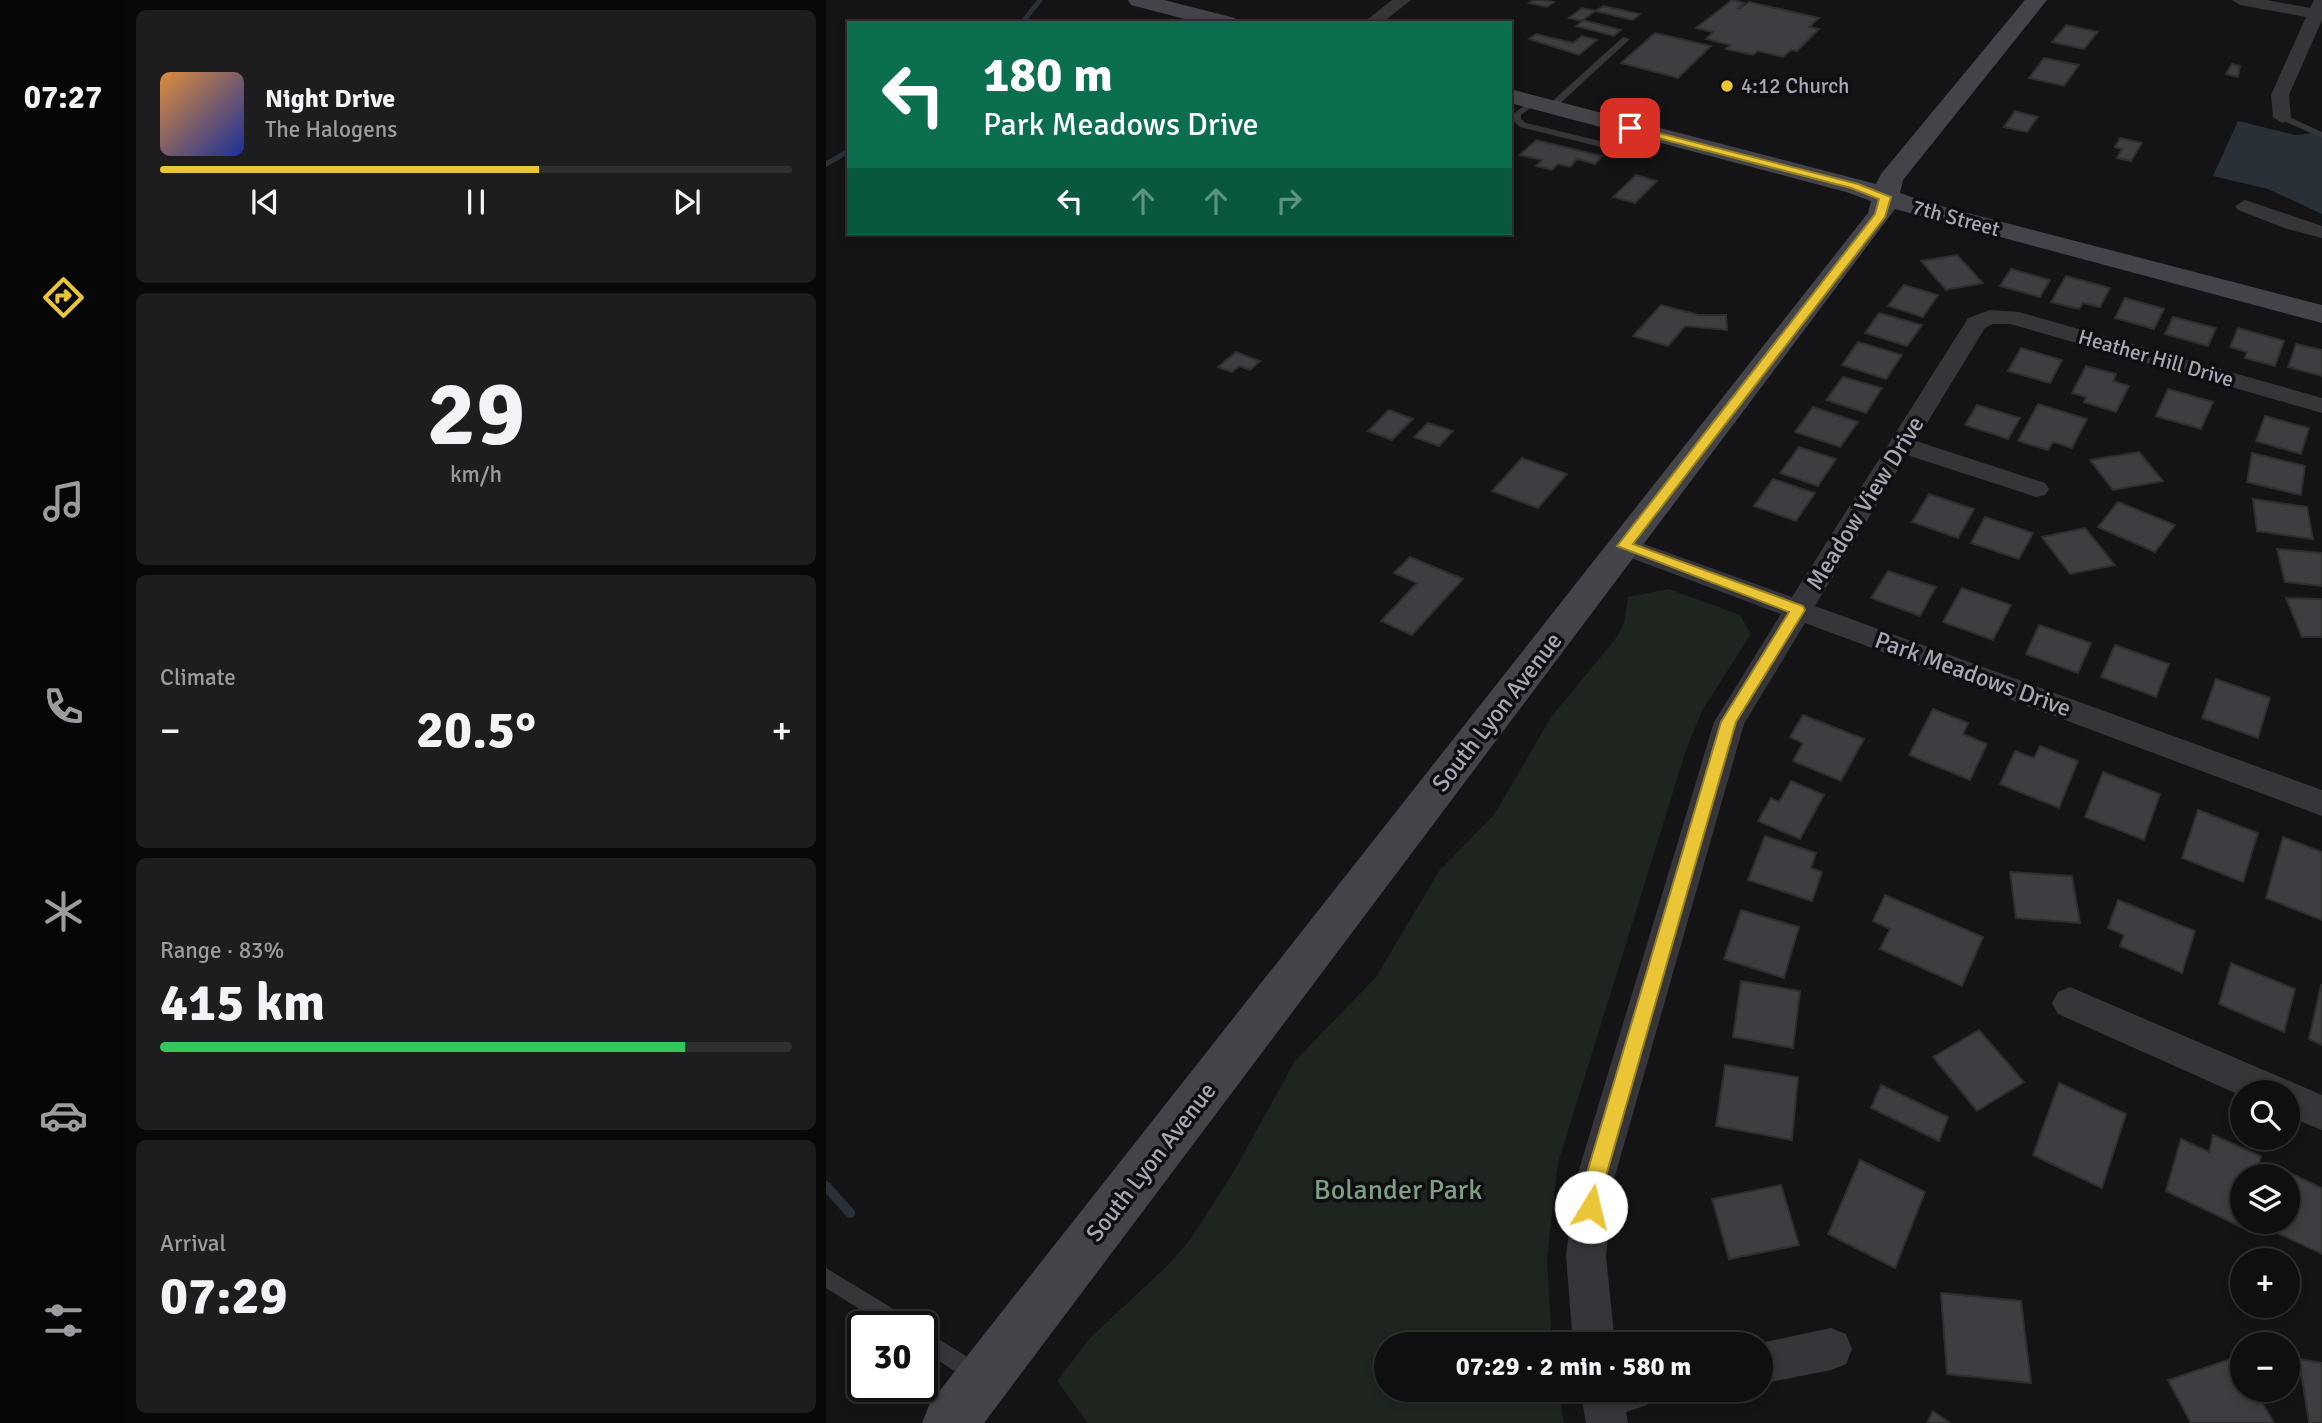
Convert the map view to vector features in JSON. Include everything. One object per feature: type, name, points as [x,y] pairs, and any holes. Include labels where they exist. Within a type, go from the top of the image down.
[{"type":"street","points":[[1139,0],[1219,21]]},
{"type":"street","points":[[1374,21],[1403,0]]},
{"type":"street","name":"South Lyon Avenue","points":[[950,1423],[1881,214],[1890,179],[2036,0]]},
{"type":"street","points":[[2240,0],[2320,10],[2280,95],[2281,117]]},
{"type":"street","name":"7th Street","points":[[1531,102],[1855,186],[1920,209],[2322,314]]},
{"type":"street","points":[[2245,206],[2294,225],[2322,232]]},
{"type":"street","name":"Heather Hill Drive","points":[[1990,317],[2011,317],[2322,406]]},
{"type":"street","name":"Meadow View Drive","points":[[1593,1332],[1586,1256],[1594,1183],[1729,722],[1903,445],[1976,323],[1990,317]]},
{"type":"street","points":[[1903,445],[2036,489]]},
{"type":"street","name":"Park Meadows Drive","points":[[1624,546],[2322,803]]},
{"type":"street","points":[[2070,1003],[2246,1080]]},
{"type":"street","points":[[2300,1104],[2322,1113]]},
{"type":"street","points":[[1773,1360],[1831,1349]]},
{"type":"lane","points":[[1626,39],[1531,102],[1517,114],[1516,120],[1522,125],[1629,151],[1642,150],[1657,134]]},
{"type":"lane","points":[[2281,117],[2322,135]]},
{"type":"lane","points":[[826,1277],[879,1311]]},
{"type":"lane","points":[[938,1349],[984,1378]]},
{"type":"green space","name":"Bolander Park","points":[[1669,589],[1740,615],[1751,634],[1702,711],[1687,747],[1558,1163],[1547,1258],[1551,1332],[1374,1332],[1374,1402],[1560,1402],[1564,1423],[1088,1423],[1057,1381],[1090,1338],[1169,1264],[1190,1240],[1234,1171],[1295,1061],[1376,977],[1439,871],[1494,815],[1551,717],[1617,637],[1624,623],[1628,597]]},
{"type":"shaded area","points":[[2238,121],[2295,135],[2322,132],[2322,214],[2268,189],[2213,176]]},
{"type":"building","points":[[1534,0],[1554,2],[1547,7],[1529,3]]},
{"type":"building","points":[[1732,0],[1744,3],[1738,8],[1749,2],[1819,18],[1809,27],[1819,29],[1797,51],[1791,50],[1783,57],[1758,51],[1753,55],[1726,49],[1730,45],[1706,39],[1713,32],[1696,28]]},
{"type":"building","points":[[1603,6],[1640,14],[1633,20],[1595,11],[1583,20],[1621,30],[1614,36],[1576,26],[1583,21],[1569,18],[1582,8],[1596,11]]},
{"type":"building","points":[[2066,25],[2098,32],[2084,49],[2052,42]]},
{"type":"building","points":[[1655,33],[1711,46],[1678,78],[1621,63]]},
{"type":"building","points":[[1536,34],[1573,43],[1582,36],[1597,40],[1579,55],[1529,39]]},
{"type":"building","points":[[2044,58],[2079,65],[2064,86],[2029,78]]},
{"type":"building","points":[[2232,64],[2240,66],[2238,77],[2226,74]]},
{"type":"building","points":[[2015,111],[2038,117],[2027,132],[2004,127]]},
{"type":"building","points":[[2120,138],[2142,143],[2131,161],[2117,158],[2122,149],[2115,147]]},
{"type":"building","points":[[1536,140],[1602,156],[1595,164],[1577,159],[1570,167],[1558,164],[1552,170],[1536,166],[1542,160],[1520,155]]},
{"type":"building","points":[[1636,175],[1657,181],[1635,203],[1613,197]]},
{"type":"building","points":[[1957,255],[1983,283],[1946,290],[1921,261]]},
{"type":"building","points":[[2011,269],[2050,280],[2040,297],[2000,286]]},
{"type":"building","points":[[2066,276],[2110,288],[2100,307],[2083,303],[2079,309],[2051,302]]},
{"type":"building","points":[[1904,285],[1938,295],[1923,317],[1888,306]]},
{"type":"building","points":[[2125,298],[2164,309],[2154,329],[2115,318]]},
{"type":"building","points":[[1661,305],[1699,315],[1726,315],[1727,330],[1685,326],[1668,346],[1633,336]]},
{"type":"building","points":[[1879,313],[1922,325],[1907,346],[1865,333]]},
{"type":"building","points":[[2173,317],[2216,328],[2208,346],[2165,334]]},
{"type":"building","points":[[2238,328],[2284,341],[2275,366],[2245,358],[2247,352],[2230,347]]},
{"type":"building","points":[[1858,342],[1902,355],[1886,379],[1842,365]]},
{"type":"building","points":[[2296,344],[2322,350],[2322,376],[2288,367]]},
{"type":"building","points":[[2021,348],[2062,360],[2050,383],[2008,371]]},
{"type":"building","points":[[1236,352],[1260,361],[1250,370],[1239,366],[1232,372],[1218,367]]},
{"type":"building","points":[[2086,366],[2116,374],[2113,381],[2129,386],[2116,412],[2084,402],[2086,397],[2072,393]]},
{"type":"building","points":[[1843,377],[1882,388],[1866,413],[1826,400]]},
{"type":"building","points":[[2168,389],[2213,402],[2201,429],[2156,416]]},
{"type":"building","points":[[2038,404],[2087,419],[2072,448],[2053,442],[2048,450],[2018,441]]},
{"type":"building","points":[[1977,405],[2020,418],[2008,439],[1965,425]]},
{"type":"building","points":[[1813,407],[1858,422],[1840,447],[1795,432]]},
{"type":"building","points":[[1389,410],[1413,419],[1392,440],[1368,431]]},
{"type":"building","points":[[2265,416],[2309,428],[2301,454],[2256,441]]},
{"type":"building","points":[[1428,423],[1453,431],[1439,446],[1414,437]]},
{"type":"building","points":[[1799,447],[1836,459],[1818,486],[1780,473]]},
{"type":"building","points":[[2139,452],[2163,481],[2113,490],[2090,460]]},
{"type":"building","points":[[2252,453],[2305,466],[2301,495],[2247,482]]},
{"type":"building","points":[[1522,458],[1567,474],[1538,508],[1492,491]]},
{"type":"building","points":[[1773,479],[1815,493],[1796,521],[1754,506]]},
{"type":"building","points":[[1929,494],[1974,509],[1958,538],[1912,522]]},
{"type":"building","points":[[2253,499],[2307,507],[2313,539],[2257,531]]},
{"type":"building","points":[[2118,502],[2175,525],[2155,552],[2098,527]]},
{"type":"building","points":[[1985,517],[2033,533],[2019,559],[1971,543]]},
{"type":"building","points":[[2085,528],[2115,565],[2070,574],[2042,537]]},
{"type":"building","points":[[2277,549],[2322,553],[2322,586],[2285,582]]},
{"type":"building","points":[[1410,557],[1463,579],[1412,635],[1381,621],[1417,583],[1394,573]]},
{"type":"building","points":[[1888,571],[1936,587],[1920,616],[1871,598]]},
{"type":"building","points":[[1962,588],[2011,605],[1993,640],[1943,622]]},
{"type":"building","points":[[2286,598],[2322,599],[2322,637],[2302,637]]},
{"type":"building","points":[[2039,625],[2091,643],[2078,673],[2026,654]]},
{"type":"building","points":[[2115,645],[2169,664],[2156,697],[2101,677]]},
{"type":"building","points":[[2216,679],[2270,698],[2258,738],[2202,718]]},
{"type":"building","points":[[1933,709],[1968,723],[1963,734],[1987,744],[1970,780],[1909,755]]},
{"type":"building","points":[[1803,715],[1864,739],[1841,781],[1793,761],[1803,743],[1790,737]]},
{"type":"building","points":[[2040,746],[2078,761],[2059,808],[2000,784],[2015,751],[2034,758]]},
{"type":"building","points":[[2103,772],[2160,794],[2144,840],[2085,817]]},
{"type":"building","points":[[1791,781],[1824,795],[1800,839],[1758,821],[1771,798],[1779,802]]},
{"type":"building","points":[[2198,810],[2258,833],[2243,882],[2182,858]]},
{"type":"building","points":[[1765,836],[1816,853],[1811,868],[1822,872],[1812,901],[1748,880]]},
{"type":"building","points":[[2283,837],[2322,852],[2322,920],[2266,898]]},
{"type":"building","points":[[2010,872],[2072,876],[2080,923],[2016,918]]},
{"type":"building","points":[[1885,895],[1983,937],[1962,986],[1880,949],[1890,929],[1873,921]]},
{"type":"building","points":[[2118,900],[2195,931],[2182,973],[2120,946],[2124,935],[2108,928]]},
{"type":"building","points":[[1741,910],[1799,927],[1784,978],[1724,959]]},
{"type":"building","points":[[2231,963],[2295,989],[2284,1032],[2219,1004]]},
{"type":"building","points":[[1741,981],[1800,991],[1793,1048],[1733,1037]]},
{"type":"building","points":[[2322,985],[2322,1045],[2309,1039]]},
{"type":"building","points":[[1979,1030],[2024,1082],[1977,1111],[1933,1057]]},
{"type":"building","points":[[1725,1065],[1798,1077],[1792,1140],[1716,1126]]},
{"type":"building","points":[[2059,1083],[2126,1114],[2102,1188],[2033,1155]]},
{"type":"building","points":[[1881,1085],[1948,1117],[1939,1141],[1871,1108]]},
{"type":"building","points":[[2213,1135],[2230,1142],[2230,1150],[2247,1150],[2261,1156],[2259,1164],[2230,1164],[2230,1222],[2166,1191],[2181,1139],[2209,1152]]},
{"type":"building","points":[[1860,1160],[1925,1192],[1895,1268],[1828,1234]]},
{"type":"building","points":[[2300,1178],[2322,1188],[2322,1254],[2280,1234],[2300,1234]]},
{"type":"building","points":[[1781,1185],[1799,1245],[1729,1259],[1712,1199]]},
{"type":"building","points":[[1941,1293],[2021,1301],[2031,1383],[1947,1374]]},
{"type":"building","points":[[2230,1359],[2230,1402],[2262,1402],[2274,1423],[2191,1423],[2168,1380]]},
{"type":"building","points":[[2300,1359],[2322,1363],[2322,1423],[2309,1423]]},
{"type":"building","points":[[1933,1411],[1950,1423],[1927,1423]]},
{"type":"waterway","points":[[1024,21],[1040,0]]},
{"type":"waterway","points":[[826,164],[847,152]]},
{"type":"waterway","points":[[826,1186],[850,1213]]},
{"type":"place","name":"4:12 Church","points":[[1727,86]]},
{"type":"route","points":[[1591,1207],[1594,1183],[1729,722],[1798,610],[1624,546],[1881,214],[1885,197],[1855,186],[1630,128]]}]
